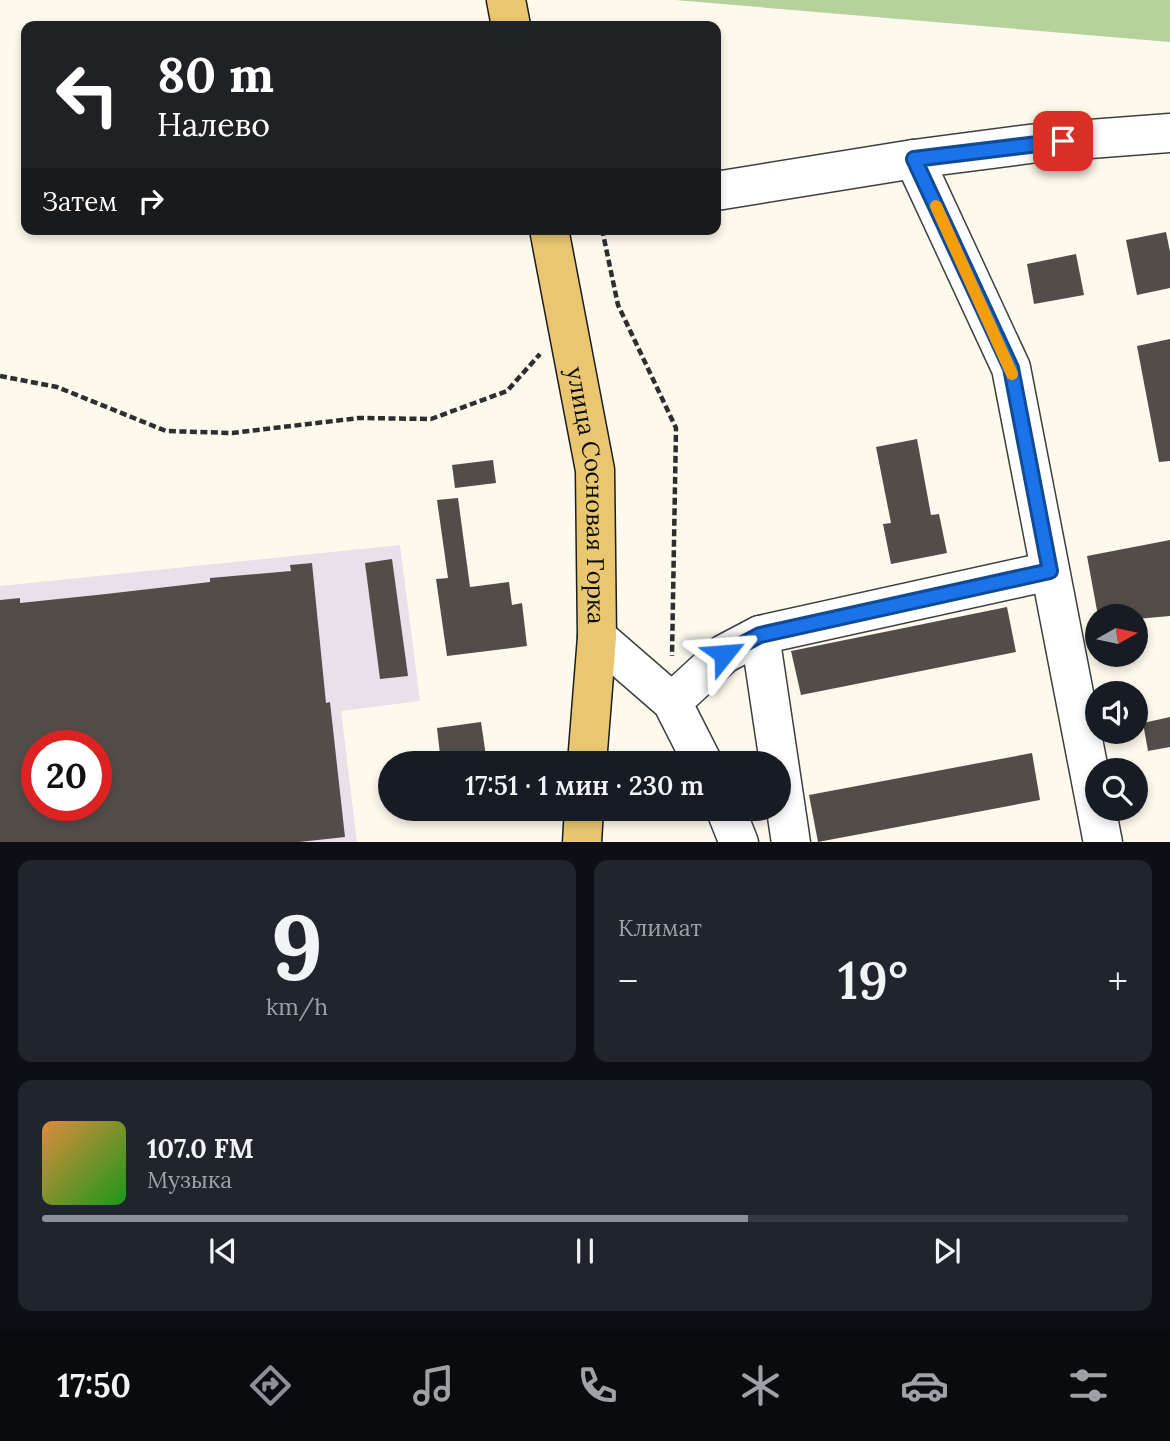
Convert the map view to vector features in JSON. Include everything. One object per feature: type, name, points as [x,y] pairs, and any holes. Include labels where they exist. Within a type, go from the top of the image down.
[{"type":"main road","points":[[506,0],[509,21]]},
{"type":"main road","name":"улица Сосновая Горка","points":[[550,235],[594,470],[597,637],[588,751]]},
{"type":"main road","points":[[582,842],[583,821]]},
{"type":"street","points":[[721,190],[914,159],[1037,143],[1170,133]]},
{"type":"street","points":[[914,159],[1011,368],[1102,842]]},
{"type":"street","points":[[672,702],[724,654],[760,635],[1050,571]]},
{"type":"street","points":[[760,635],[791,842]]},
{"type":"street","points":[[597,637],[672,702],[697,751]]},
{"type":"street","points":[[730,821],[739,842]]},
{"type":"path","points":[[603,235],[618,305],[676,428],[672,702]]},
{"type":"path","points":[[0,376],[57,387],[166,431],[232,433],[359,418],[431,419],[508,391],[568,322]]},
{"type":"shaded area","points":[[400,545],[420,701],[341,711],[357,842],[0,842],[0,586]]},
{"type":"green space","points":[[675,0],[1170,0],[1170,42]]},
{"type":"building","points":[[1166,232],[1170,252],[1170,288],[1137,295],[1126,240]]},
{"type":"building","points":[[1076,254],[1084,295],[1034,304],[1027,264]]},
{"type":"building","points":[[1170,339],[1170,461],[1159,462],[1137,346]]},
{"type":"building","points":[[917,439],[931,515],[939,514],[947,553],[891,564],[883,524],[891,523],[876,447]]},
{"type":"building","points":[[493,460],[496,483],[455,488],[452,465]]},
{"type":"building","points":[[458,498],[470,587],[509,582],[512,605],[522,603],[527,646],[447,656],[436,579],[448,578],[437,500]]},
{"type":"building","points":[[1170,540],[1170,616],[1148,618],[1148,604],[1096,604],[1087,556]]},
{"type":"building","points":[[392,559],[408,676],[380,679],[365,563]]},
{"type":"building","points":[[312,563],[326,703],[330,702],[345,837],[299,842],[0,842],[0,600],[20,598],[20,603],[210,582],[210,578],[291,571],[290,565]]},
{"type":"building","points":[[1007,607],[1016,652],[801,695],[791,651]]},
{"type":"building","points":[[1170,717],[1170,747],[1148,751],[1148,722]]},
{"type":"building","points":[[481,722],[485,751],[440,751],[437,728]]},
{"type":"building","points":[[1032,753],[1040,800],[818,842],[809,795]]},
{"type":"slow traffic","points":[[936,206],[1012,374]]},
{"type":"route","points":[[724,654],[760,635],[1050,571],[1011,368],[914,159],[1063,141]]}]
